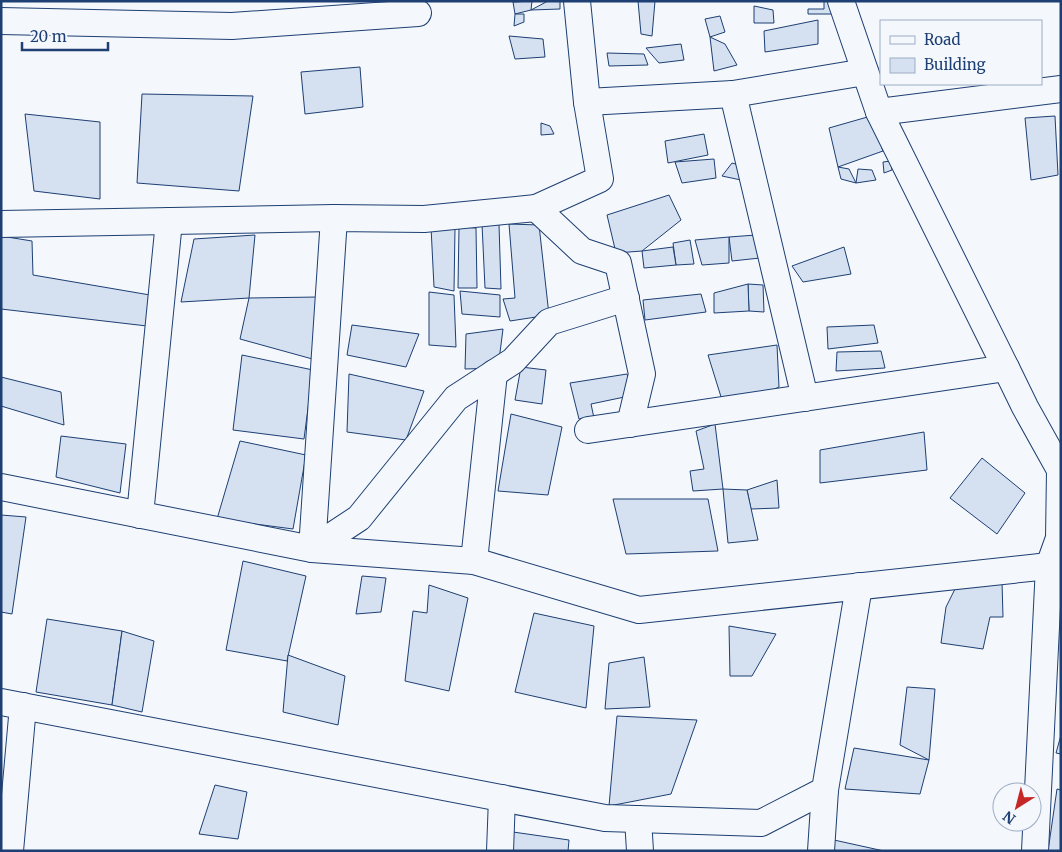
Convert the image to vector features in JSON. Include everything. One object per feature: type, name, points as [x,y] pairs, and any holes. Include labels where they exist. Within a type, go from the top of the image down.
[{"type":"street","points":[[1,224],[334,218],[424,219],[536,208],[600,179],[587,102],[577,1]]},
{"type":"street","points":[[840,1],[879,112],[1006,368],[1060,470],[1059,538],[1055,564],[1035,851]]},
{"type":"street","points":[[1,21],[232,26],[418,13]]},
{"type":"street","points":[[587,102],[733,94],[865,72]]},
{"type":"street","points":[[879,112],[1061,89]]},
{"type":"street","points":[[733,94],[804,398]]},
{"type":"street","points":[[536,208],[582,251],[618,263],[642,374],[630,424]]},
{"type":"street","points":[[312,550],[334,218]]},
{"type":"street","points":[[140,515],[169,221]]},
{"type":"street","points":[[312,550],[359,518],[456,398],[513,361],[549,322],[626,298]]},
{"type":"street","points":[[588,430],[1006,368]]},
{"type":"street","points":[[474,561],[494,373]]},
{"type":"street","points":[[1,487],[312,550],[474,561],[639,610],[1055,564]]},
{"type":"street","points":[[821,851],[825,790],[859,586]]},
{"type":"street","points":[[10,851],[12,704],[605,818],[761,823],[825,790]]},
{"type":"street","points":[[500,851],[502,798]]},
{"type":"street","points":[[638,819],[640,851]]},
{"type":"building","points":[[532,1],[531,10],[515,14],[513,2]]},
{"type":"building","points":[[548,1],[560,1],[560,9],[531,10]]},
{"type":"building","points":[[638,1],[655,1],[652,36],[641,34]]},
{"type":"building","points":[[824,1],[832,1],[832,14],[808,14],[808,9],[824,9]]},
{"type":"building","points":[[754,6],[773,10],[774,23],[754,23]]},
{"type":"building","points":[[515,14],[524,14],[524,22],[514,26]]},
{"type":"building","points":[[720,16],[725,32],[710,37],[705,19]]},
{"type":"building","points":[[818,20],[818,44],[765,52],[764,31]]},
{"type":"building","points":[[509,36],[543,39],[545,57],[515,59]]},
{"type":"building","points":[[710,37],[725,44],[737,65],[714,71]]},
{"type":"building","points":[[681,44],[684,60],[659,63],[646,48]]},
{"type":"building","points":[[607,53],[644,54],[648,65],[609,66]]},
{"type":"building","points":[[360,67],[363,107],[305,114],[301,72]]},
{"type":"building","points":[[142,94],[253,96],[239,191],[137,183]]},
{"type":"building","points":[[25,114],[100,122],[100,199],[34,191]]},
{"type":"building","points":[[871,116],[883,151],[838,167],[829,128]]},
{"type":"building","points":[[1055,116],[1058,175],[1031,180],[1025,118]]},
{"type":"building","points":[[541,123],[550,126],[554,134],[541,135]]},
{"type":"building","points":[[704,134],[708,155],[668,163],[665,141]]},
{"type":"building","points":[[714,159],[716,178],[682,183],[675,162]]},
{"type":"building","points":[[891,161],[892,170],[884,173],[883,162]]},
{"type":"building","points":[[732,163],[742,166],[741,180],[722,176]]},
{"type":"building","points":[[838,167],[849,169],[856,183],[841,179]]},
{"type":"building","points":[[858,169],[872,170],[876,180],[856,183]]},
{"type":"building","points":[[669,195],[681,220],[642,251],[616,253],[607,215]]},
{"type":"building","points":[[482,224],[499,224],[501,289],[485,288]]},
{"type":"building","points":[[509,224],[539,225],[549,315],[510,321],[503,299],[515,298]]},
{"type":"building","points":[[431,227],[455,228],[454,291],[434,287]]},
{"type":"building","points":[[459,227],[476,228],[477,288],[458,288]]},
{"type":"building","points":[[255,235],[249,298],[181,302],[194,239]]},
{"type":"building","points":[[756,235],[760,258],[732,261],[729,237]]},
{"type":"building","points":[[1,236],[32,241],[33,275],[150,295],[147,326],[1,309]]},
{"type":"building","points":[[729,237],[729,263],[702,265],[695,240]]},
{"type":"building","points":[[690,240],[694,264],[676,265],[673,243]]},
{"type":"building","points":[[673,247],[676,265],[644,268],[642,251]]},
{"type":"building","points":[[844,247],[851,274],[803,282],[792,266]]},
{"type":"building","points":[[748,284],[763,285],[764,312],[749,311]]},
{"type":"building","points":[[748,284],[749,311],[714,313],[714,293]]},
{"type":"building","points":[[460,291],[500,295],[500,317],[462,314]]},
{"type":"building","points":[[429,292],[454,295],[456,347],[429,345]]},
{"type":"building","points":[[701,294],[706,312],[645,320],[643,300]]},
{"type":"building","points":[[319,297],[316,360],[240,339],[249,298]]},
{"type":"building","points":[[352,325],[419,334],[406,367],[347,355]]},
{"type":"building","points":[[874,325],[878,343],[828,349],[827,327]]},
{"type":"building","points":[[503,329],[498,368],[465,369],[466,334]]},
{"type":"building","points":[[777,345],[779,387],[752,400],[722,400],[708,355]]},
{"type":"building","points":[[881,351],[885,368],[836,371],[837,352]]},
{"type":"building","points":[[242,355],[313,370],[304,439],[233,430]]},
{"type":"building","points":[[521,367],[546,370],[542,404],[515,400]]},
{"type":"building","points":[[349,374],[424,391],[406,440],[347,432]]},
{"type":"building","points":[[627,374],[634,395],[591,404],[594,418],[579,419],[570,383]]},
{"type":"building","points":[[1,377],[61,392],[64,425],[1,406]]},
{"type":"building","points":[[511,414],[562,427],[548,495],[498,491]]},
{"type":"building","points":[[715,424],[723,489],[693,491],[690,471],[704,469],[696,431]]},
{"type":"building","points":[[924,432],[927,470],[820,483],[820,450]]},
{"type":"building","points":[[61,436],[126,444],[120,493],[56,477]]},
{"type":"building","points":[[240,441],[306,455],[293,529],[217,519]]},
{"type":"building","points":[[982,458],[1025,493],[997,534],[950,498]]},
{"type":"building","points":[[777,480],[779,508],[751,509],[747,490]]},
{"type":"building","points":[[723,489],[747,490],[758,540],[728,543]]},
{"type":"building","points":[[613,499],[708,499],[718,551],[626,554]]},
{"type":"building","points":[[1,515],[26,517],[12,614],[1,612]]},
{"type":"building","points":[[243,561],[306,576],[287,661],[226,650]]},
{"type":"building","points":[[962,575],[1002,582],[1003,617],[990,617],[983,649],[941,643],[946,607]]},
{"type":"building","points":[[362,576],[386,578],[381,612],[356,614]]},
{"type":"building","points":[[429,585],[468,598],[449,691],[405,681],[413,611],[427,613]]},
{"type":"building","points":[[534,613],[594,626],[586,708],[515,692]]},
{"type":"building","points":[[47,619],[122,631],[112,705],[36,692]]},
{"type":"building","points":[[729,626],[776,634],[752,676],[730,676]]},
{"type":"building","points":[[122,631],[154,641],[142,712],[112,705]]},
{"type":"building","points":[[288,655],[345,676],[338,725],[283,712]]},
{"type":"building","points":[[644,657],[650,707],[605,709],[609,663]]},
{"type":"building","points":[[907,687],[935,689],[929,760],[900,745]]},
{"type":"building","points":[[617,716],[697,720],[671,794],[609,806]]},
{"type":"building","points":[[1061,735],[1061,754],[1056,753]]},
{"type":"building","points":[[854,748],[929,760],[920,794],[845,789]]},
{"type":"building","points":[[215,785],[247,792],[238,839],[199,834]]},
{"type":"building","points":[[1057,789],[1061,790],[1061,851],[1048,851]]},
{"type":"building","points":[[513,832],[569,840],[568,851],[512,851]]},
{"type":"building","points":[[834,840],[884,851],[834,851]]}]
